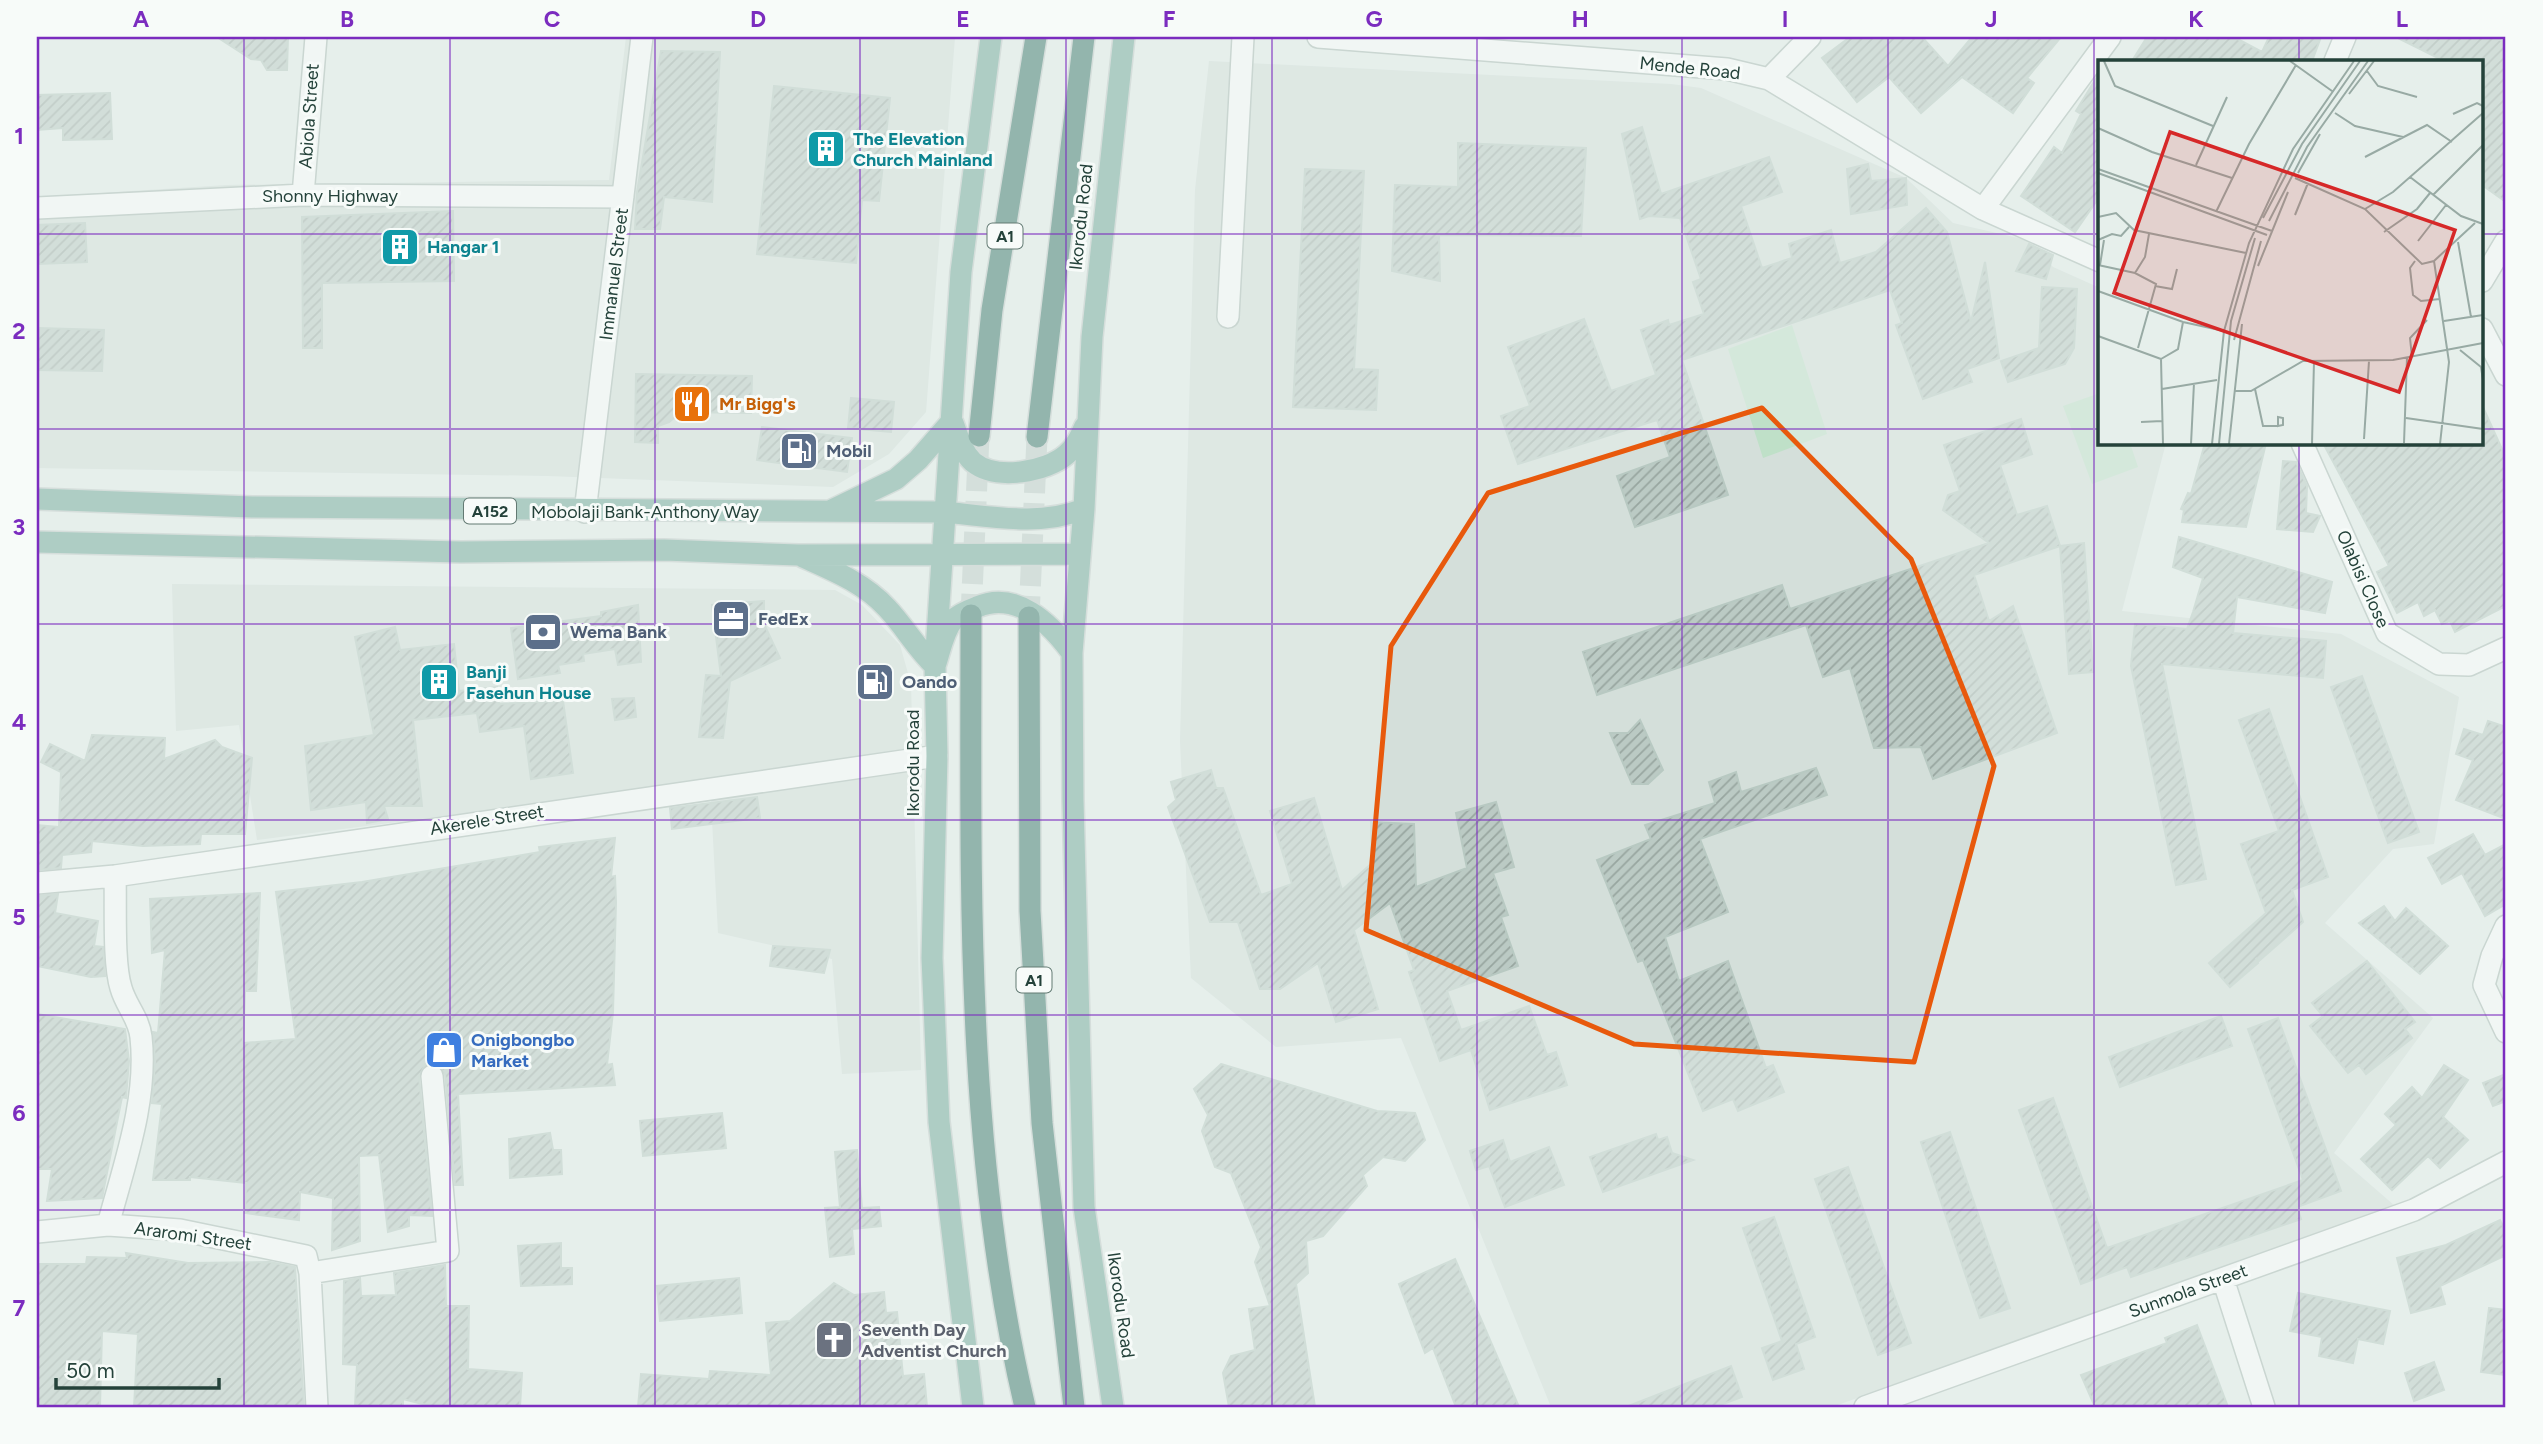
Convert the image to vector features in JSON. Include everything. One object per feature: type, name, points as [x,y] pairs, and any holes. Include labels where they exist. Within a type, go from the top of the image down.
[{"type":"highway","name":"A1","points":[[979,436],[992,310],[1036,37]]},
{"type":"highway","name":"Ikorodu Road","points":[[1038,437],[1084,37]]},
{"type":"highway","points":[[971,615],[972,927],[977,1038],[996,1246],[1009,1339],[1026,1407]]},
{"type":"highway","name":"A1","points":[[1030,617],[1030,911],[1041,1110],[1074,1407]]},
{"type":"main road","name":"Ikorodu Road","points":[[973,1407],[939,1122],[932,958],[937,756],[935,667],[943,512],[952,421],[962,253],[991,37]]},
{"type":"main road","name":"Ikorodu Road","points":[[1113,1407],[1084,1207],[1073,801],[1072,653],[1101,244],[1124,37]]},
{"type":"main road","points":[[952,421],[961,446],[974,463],[1010,471],[1034,470],[1065,456],[1077,444],[1087,422]]},
{"type":"main road","name":"A152","points":[[828,512],[896,479],[918,460],[952,421]]},
{"type":"main road","name":"Mobolaji Bank-Anthony Way","points":[[37,499],[252,507],[585,512],[943,512],[1035,521],[1067,516],[1084,509]]},
{"type":"main road","points":[[37,542],[461,552],[664,550],[798,555],[1079,554]]},
{"type":"main road","points":[[798,555],[864,587],[886,606],[915,647],[935,667],[953,620],[966,611],[994,601],[1017,605],[1040,618],[1072,653]]},
{"type":"street","name":"Abiola Street","points":[[303,195],[316,37]]},
{"type":"street","name":"Immanuel Street","points":[[585,512],[642,37]]},
{"type":"street","points":[[1228,317],[1244,37]]},
{"type":"street","name":"Mende Road","points":[[1318,37],[1727,69],[1769,79],[1983,209],[2098,260]]},
{"type":"street","points":[[1769,79],[1810,37]]},
{"type":"street","points":[[1983,209],[2109,37]]},
{"type":"street","points":[[2335,60],[2345,37]]},
{"type":"street","name":"Shonny Highway","points":[[37,208],[303,195],[623,197]]},
{"type":"street","points":[[2484,278],[2506,242]]},
{"type":"street","points":[[2484,333],[2506,375]]},
{"type":"street","name":"Olabisi Close","points":[[2302,444],[2387,633],[2439,664],[2469,665],[2506,648]]},
{"type":"street","name":"Akerele Street","points":[[37,883],[114,876],[937,756]]},
{"type":"street","points":[[108,1225],[136,1114],[142,1067],[139,1024],[121,988],[117,971],[114,876]]},
{"type":"street","points":[[2506,926],[2491,956],[2484,985],[2506,1032]]},
{"type":"street","points":[[317,1407],[308,1264],[448,1251],[432,1076]]},
{"type":"street","name":"Sunmola Street","points":[[1865,1407],[2414,1210],[2506,1163]]},
{"type":"street","name":"Araromi Street","points":[[37,1233],[108,1225],[180,1230],[308,1264]]},
{"type":"street","points":[[2223,1279],[2264,1407]]},
{"type":"highlighted area","points":[[1762,408],[1911,559],[1994,766],[1914,1062],[1634,1044],[1366,930],[1391,646],[1488,493]]},
{"type":"shaded area","points":[[626,37],[955,37],[926,412],[889,454],[833,487],[548,476],[37,468],[37,197],[227,185],[609,180]]},
{"type":"shaded area","points":[[1209,61],[1671,84],[1701,88],[1906,178],[1953,223],[2031,241],[2053,267],[2098,287],[2098,444],[2166,444],[2122,611],[2341,634],[2459,697],[2434,844],[2393,849],[2325,923],[2433,1018],[2334,1153],[2395,1206],[1832,1407],[1551,1407],[1401,1038],[1276,1047],[1191,978],[1180,741],[1195,190]]},
{"type":"shaded area","points":[[172,584],[835,590],[862,605],[900,645],[911,684],[921,1070],[842,1074],[832,959],[718,933],[710,782],[257,840],[239,725],[176,731]]},
{"type":"green space","points":[[1792,325],[1827,434],[1763,458],[1728,349]]},
{"type":"green space","points":[[2098,394],[2098,444],[2130,444],[2138,467],[2092,484],[2063,406]]},
{"type":"building","points":[[217,37],[288,37],[287,70],[267,70],[261,60],[251,59]]},
{"type":"building","points":[[1850,37],[1922,37],[1948,66],[1972,37],[2061,37],[2027,78],[2034,83],[2013,113],[1962,77],[1921,113],[1889,77],[1857,102],[1822,58]]},
{"type":"building","points":[[2147,37],[2234,37],[2262,52],[2269,37],[2321,37],[2312,60],[2133,60]]},
{"type":"building","points":[[2396,37],[2495,37],[2506,43],[2506,202],[2484,186],[2484,60],[2442,60]]},
{"type":"building","points":[[661,51],[720,52],[712,202],[664,197],[660,229],[635,229],[637,192]]},
{"type":"building","points":[[2098,75],[2098,199],[2075,232],[2021,196],[2054,147],[2062,153],[2081,114],[2076,111]]},
{"type":"building","name":"The Elevation Church Mainland","points":[[774,86],[890,98],[879,201],[862,200],[856,263],[757,254]]},
{"type":"building","points":[[110,93],[112,139],[63,140],[63,128],[37,130],[37,95]]},
{"type":"building","points":[[1642,127],[1661,194],[1769,157],[1782,192],[1741,206],[1762,268],[1792,258],[1789,244],[1831,230],[1840,263],[1876,252],[1926,208],[1947,232],[1971,322],[1985,262],[1999,358],[1967,369],[1972,382],[1923,399],[1896,325],[1902,323],[1890,290],[1682,360],[1728,495],[1635,527],[1617,476],[1670,457],[1657,420],[1518,464],[1501,416],[1530,406],[1508,347],[1584,319],[1611,391],[1656,375],[1641,330],[1668,320],[1669,325],[1704,314],[1693,282],[1701,279],[1680,218],[1649,216],[1640,219],[1622,134]]},
{"type":"building","points":[[1458,143],[1586,148],[1581,236],[1439,235],[1440,281],[1392,271],[1395,185],[1458,187]]},
{"type":"building","points":[[1868,164],[1871,181],[1906,178],[1907,205],[1851,214],[1847,169]]},
{"type":"building","points":[[1305,169],[1364,171],[1354,369],[1378,370],[1376,410],[1293,407]]},
{"type":"building","name":"Hangar 1","points":[[453,211],[454,281],[322,283],[322,348],[303,348],[302,217]]},
{"type":"building","points":[[85,223],[87,262],[37,264],[37,225]]},
{"type":"building","points":[[2029,244],[2053,255],[2046,279],[2016,271]]},
{"type":"building","points":[[2042,287],[2077,289],[2074,348],[2065,364],[2008,382],[2001,361],[2039,348]]},
{"type":"building","points":[[37,328],[104,330],[102,371],[37,370]]},
{"type":"building","points":[[636,374],[752,376],[751,413],[681,412],[669,422],[658,426],[658,443],[635,442]]},
{"type":"building","points":[[851,398],[894,402],[891,432],[848,428]]},
{"type":"building","points":[[2484,409],[2506,458],[2506,606],[2455,632],[2450,621],[2442,624],[2435,610],[2424,616],[2418,602],[2397,613],[2377,572],[2389,566],[2324,444],[2484,444]]},
{"type":"building","points":[[2021,419],[2032,454],[2000,465],[2017,515],[2047,506],[2060,546],[1974,575],[1989,621],[2013,606],[2057,733],[1933,779],[1921,747],[1874,748],[1850,668],[1823,677],[1806,625],[1597,695],[1583,652],[1782,585],[1790,609],[1989,543],[1943,510],[1948,495],[1960,491],[1944,445]]},
{"type":"building","points":[[762,427],[852,438],[847,472],[757,460]]},
{"type":"building","points":[[2205,444],[2266,444],[2246,527],[2182,522],[2184,510],[2181,509],[2188,493],[2191,494]]},
{"type":"building","points":[[2283,461],[2296,462],[2307,486],[2306,513],[2320,516],[2313,532],[2277,529]]},
{"type":"building","points":[[2179,537],[2332,582],[2325,613],[2237,597],[2233,633],[2326,641],[2323,678],[2162,664],[2206,879],[2176,885],[2131,666],[2135,624],[2187,629],[2203,578],[2173,567]]},
{"type":"building","points":[[2084,543],[2093,672],[2069,674],[2060,546]]},
{"type":"building","points":[[764,601],[764,624],[780,658],[730,681],[723,738],[699,737],[706,675],[721,676],[712,605]]},
{"type":"building","points":[[638,605],[641,662],[618,665],[615,649],[583,654],[584,661],[558,665],[560,673],[518,679],[511,628],[601,616],[601,612]]},
{"type":"building","points":[[395,627],[400,650],[454,644],[459,691],[497,687],[499,704],[563,701],[573,773],[531,779],[524,726],[480,732],[477,713],[413,720],[422,806],[384,806],[388,819],[367,823],[366,802],[311,810],[305,746],[374,735],[355,637]]},
{"type":"building","points":[[2362,676],[2419,832],[2388,843],[2331,687]]},
{"type":"building","points":[[634,698],[636,717],[615,720],[612,699]]},
{"type":"building","points":[[2269,709],[2328,877],[2292,890],[2303,922],[2259,961],[2256,958],[2258,963],[2230,987],[2209,963],[2266,913],[2241,844],[2279,831],[2239,720]]},
{"type":"building","points":[[1640,720],[1663,770],[1648,784],[1632,784],[1610,733],[1628,733]]},
{"type":"building","points":[[2488,721],[2506,727],[2506,819],[2456,800],[2473,760],[2456,754],[2464,729],[2483,735]]},
{"type":"building","points":[[92,735],[165,738],[164,759],[215,740],[222,747],[252,758],[245,834],[201,834],[200,844],[143,846],[92,841],[91,852],[62,855],[61,868],[37,870],[37,825],[59,827],[61,772],[41,762],[50,744],[85,761]]},
{"type":"building","points":[[1816,768],[1827,795],[1700,839],[1728,912],[1665,937],[1679,981],[1728,961],[1766,1068],[1773,1065],[1784,1092],[1738,1111],[1733,1099],[1703,1111],[1643,960],[1638,962],[1597,860],[1651,839],[1645,825],[1715,803],[1709,782],[1736,772],[1741,792]]},
{"type":"building","points":[[1211,770],[1216,788],[1223,788],[1261,895],[1292,884],[1270,811],[1314,798],[1342,890],[1372,863],[1371,822],[1414,824],[1416,887],[1467,868],[1456,813],[1496,802],[1514,867],[1493,873],[1508,915],[1501,917],[1518,966],[1447,991],[1461,1030],[1529,1006],[1547,1055],[1556,1052],[1567,1085],[1490,1110],[1471,1050],[1440,1061],[1409,972],[1414,970],[1390,903],[1354,930],[1378,1009],[1336,1022],[1318,963],[1280,989],[1260,989],[1238,922],[1210,922],[1168,807],[1176,800],[1171,782]]},
{"type":"building","points":[[757,797],[760,818],[672,829],[670,808]]},
{"type":"building","points":[[2473,834],[2485,855],[2506,844],[2506,904],[2485,916],[2462,873],[2442,884],[2428,858]]},
{"type":"building","name":"Onigbongbo Market","points":[[615,838],[611,877],[615,876],[616,902],[613,1012],[607,1065],[612,1064],[615,1085],[458,1094],[463,1185],[455,1185],[445,1074],[437,1064],[425,1065],[419,1077],[432,1216],[409,1215],[409,1226],[388,1232],[379,1155],[359,1156],[360,1241],[332,1250],[333,1198],[300,1192],[299,1220],[245,1213],[246,1183],[190,1177],[190,1180],[153,1180],[162,1104],[152,1103],[155,1061],[153,1032],[158,1033],[165,950],[152,953],[150,899],[260,893],[256,991],[245,991],[243,1043],[296,1039],[276,892],[362,882],[540,852],[539,847]]},
{"type":"building","points":[[58,894],[55,913],[98,921],[94,946],[103,947],[105,976],[91,977],[37,966],[37,896]]},
{"type":"building","points":[[2384,906],[2395,921],[2406,908],[2448,946],[2420,974],[2359,923]]},
{"type":"building","points":[[773,946],[830,950],[824,973],[770,966]]},
{"type":"building","points":[[2367,961],[2415,1022],[2405,1029],[2412,1038],[2366,1074],[2359,1065],[2348,1073],[2310,1026],[2323,1016],[2312,1003]]},
{"type":"building","points":[[37,1014],[125,1029],[129,1061],[126,1098],[122,1097],[102,1198],[47,1201],[52,1169],[37,1169]]},
{"type":"building","points":[[2221,1016],[2232,1046],[2120,1087],[2109,1057]]},
{"type":"building","points":[[2278,1018],[2341,1191],[2297,1207],[2301,1219],[2131,1277],[2127,1267],[2081,1284],[2019,1110],[2053,1098],[2107,1248],[2303,1180],[2248,1029]]},
{"type":"building","points":[[1221,1064],[1377,1111],[1415,1113],[1425,1140],[1405,1161],[1383,1157],[1363,1175],[1367,1186],[1323,1236],[1306,1241],[1308,1273],[1296,1284],[1315,1407],[1229,1407],[1223,1373],[1231,1356],[1255,1350],[1249,1309],[1270,1306],[1255,1262],[1261,1247],[1231,1173],[1215,1167],[1202,1131],[1208,1115],[1194,1089]]},
{"type":"building","points":[[2444,1065],[2468,1080],[2443,1117],[2468,1140],[2440,1168],[2428,1156],[2392,1190],[2361,1159],[2396,1125],[2385,1114],[2412,1087],[2422,1098]]},
{"type":"building","points":[[2506,1074],[2506,1101],[2493,1106],[2483,1083]]},
{"type":"building","points":[[722,1113],[726,1148],[643,1156],[640,1121]]},
{"type":"building","points":[[1950,1132],[2010,1308],[1980,1318],[1921,1142]]},
{"type":"building","points":[[550,1133],[553,1150],[561,1150],[562,1174],[510,1178],[509,1139]]},
{"type":"building","points":[[1656,1134],[1658,1140],[1667,1137],[1672,1153],[1693,1160],[1603,1192],[1590,1157]]},
{"type":"building","points":[[1503,1140],[1510,1162],[1549,1147],[1564,1185],[1505,1207],[1489,1166],[1476,1170],[1470,1151]]},
{"type":"building","points":[[857,1150],[862,1208],[879,1207],[881,1226],[852,1229],[854,1254],[830,1257],[825,1208],[840,1207],[835,1152]]},
{"type":"building","points":[[1848,1167],[1911,1343],[1878,1355],[1815,1179]]},
{"type":"building","points":[[1774,1217],[1815,1337],[1796,1344],[1804,1369],[1773,1380],[1762,1348],[1782,1341],[1743,1228]]},
{"type":"building","points":[[2500,1220],[2506,1233],[2506,1255],[2440,1286],[2445,1304],[2411,1313],[2397,1258],[2446,1245]]},
{"type":"building","points":[[561,1243],[561,1268],[572,1268],[572,1284],[521,1286],[518,1246]]},
{"type":"building","points":[[126,1253],[188,1263],[270,1262],[295,1267],[304,1407],[134,1407],[138,1334],[102,1331],[100,1407],[37,1407],[37,1264],[86,1264],[87,1257],[127,1258]]},
{"type":"building","points":[[1455,1259],[1519,1407],[1456,1407],[1433,1348],[1425,1353],[1399,1284]]},
{"type":"building","points":[[445,1265],[446,1306],[469,1306],[468,1369],[522,1373],[520,1407],[434,1407],[403,1399],[403,1407],[355,1407],[357,1365],[343,1364],[344,1281],[360,1278],[361,1296],[396,1295],[394,1273]]},
{"type":"building","points":[[739,1278],[742,1313],[660,1321],[657,1286]]},
{"type":"building","points":[[834,1283],[854,1295],[884,1292],[886,1313],[897,1312],[903,1376],[924,1374],[927,1407],[638,1407],[641,1374],[709,1379],[710,1371],[771,1375],[766,1323],[790,1321]]},
{"type":"building","points":[[2298,1293],[2390,1311],[2383,1344],[2358,1339],[2353,1363],[2319,1356],[2322,1337],[2290,1331]]},
{"type":"building","points":[[2489,1308],[2506,1310],[2506,1375],[2481,1372]]},
{"type":"building","points":[[2197,1325],[2228,1407],[2095,1407],[2081,1375],[2167,1343],[2165,1338]]},
{"type":"building","points":[[2434,1362],[2444,1390],[2414,1401],[2405,1373]]},
{"type":"building","points":[[1731,1366],[1742,1397],[1715,1407],[1626,1407]]},
{"type":"tunnel","points":[[971,615],[979,436]]},
{"type":"tunnel","points":[[1029,617],[1037,437]]},
{"type":"place","name":"The Elevation Church Mainland","points":[[826,149]]},
{"type":"place","name":"Hangar 1","points":[[400,247]]},
{"type":"place","name":"Mr Bigg's","points":[[692,404]]},
{"type":"place","name":"Mobil","points":[[799,451]]},
{"type":"place","name":"FedEx","points":[[731,619]]},
{"type":"place","name":"Wema Bank","points":[[543,632]]},
{"type":"place","name":"Banji Fasehun House","points":[[439,682]]},
{"type":"place","name":"Oando","points":[[875,682]]},
{"type":"place","name":"Onigbongbo Market","points":[[444,1050]]},
{"type":"place","name":"Seventh Day Adventist Church","points":[[834,1340]]}]
